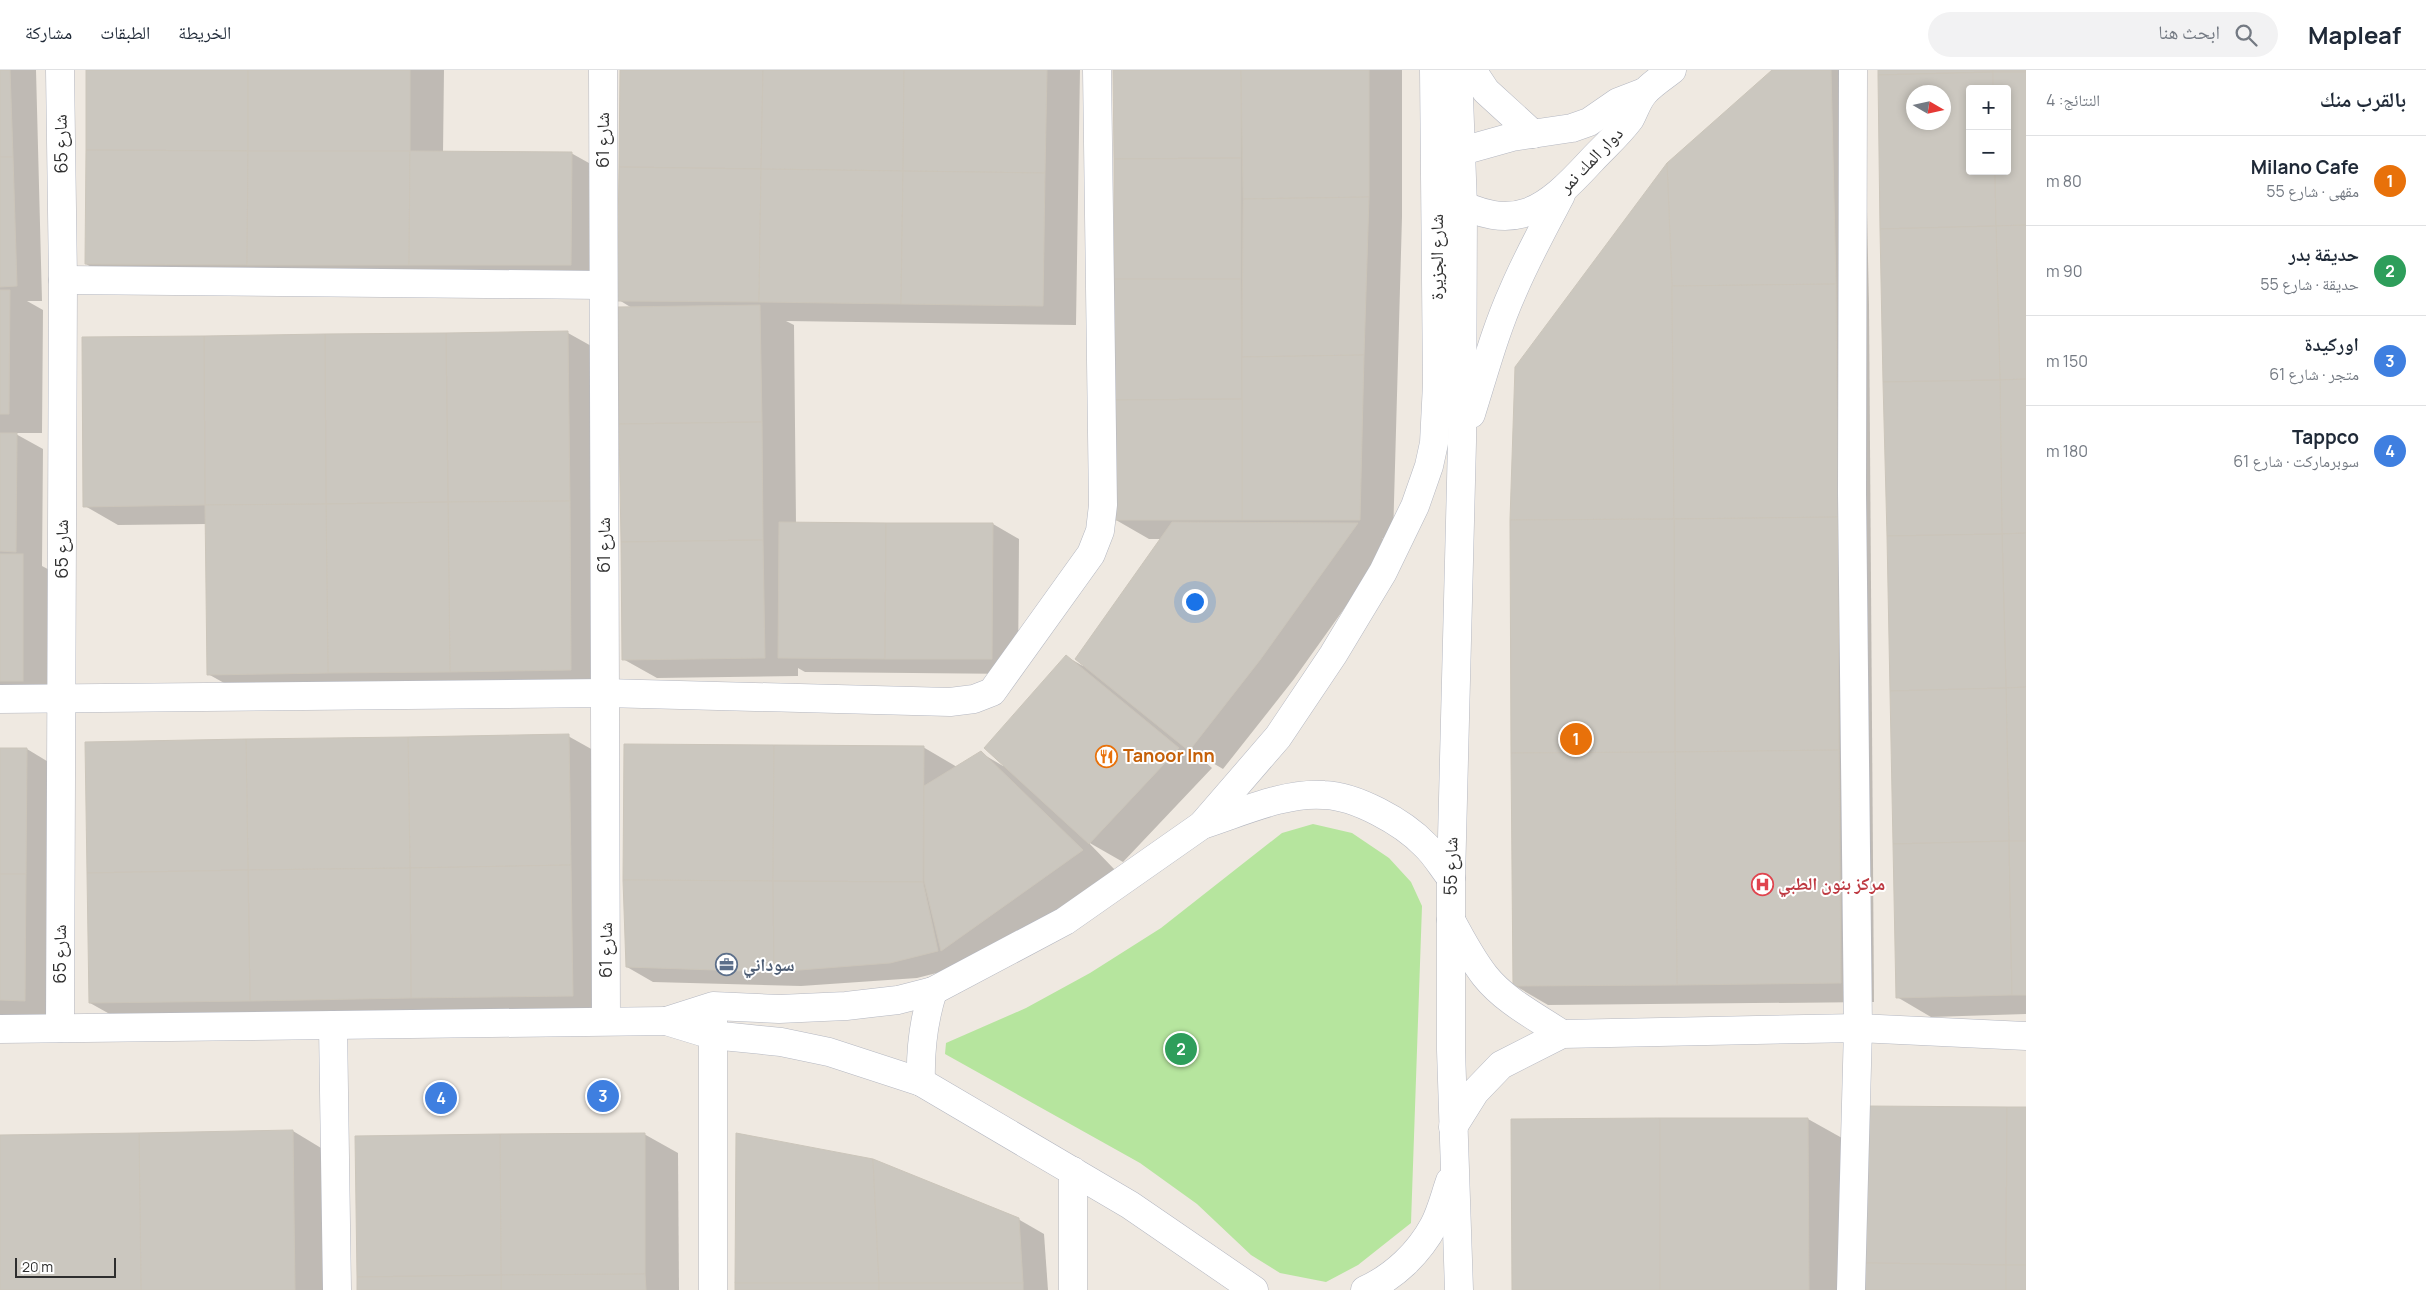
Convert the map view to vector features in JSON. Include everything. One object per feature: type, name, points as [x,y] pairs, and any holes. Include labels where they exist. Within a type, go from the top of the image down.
[{"type":"street","name":"شارع 65","points":[[60,70],[63,280],[62,698],[59,825],[60,1028]]},
{"type":"street","name":"شارع 61","points":[[603,70],[606,1021]]},
{"type":"street","points":[[0,699],[605,693],[950,702],[974,699],[992,692],[1091,554],[1100,531],[1103,505],[1097,70]]},
{"type":"street","name":"شارع الجزيرة","points":[[1202,825],[1278,737],[1333,655],[1387,564],[1415,506],[1429,466],[1434,443],[1438,384],[1434,70]]},
{"type":"street","name":"شارع الجزيرة","points":[[1458,70],[1463,206],[1462,442]]},
{"type":"street","points":[[1472,70],[1486,91],[1533,134]]},
{"type":"street","name":"دوار المك نمر","points":[[1436,178],[1463,206],[1504,216],[1523,215],[1535,211],[1563,192],[1629,119],[1644,92],[1672,70]]},
{"type":"street","points":[[1851,1290],[1858,1028],[1852,493],[1853,70]]},
{"type":"street","points":[[1436,178],[1462,151],[1512,136],[1572,128],[1589,122],[1618,102],[1644,92]]},
{"type":"street","points":[[1462,442],[1495,336],[1512,292],[1532,248],[1563,192]]},
{"type":"street","points":[[63,280],[603,285]]},
{"type":"street","name":"شارع 55","points":[[1459,1290],[1453,1127],[1451,878],[1462,442]]},
{"type":"street","points":[[666,1021],[713,1006],[779,1009],[846,1006],[898,1000],[933,991],[1065,921],[1202,825],[1295,797],[1325,795],[1354,802],[1391,818],[1425,844],[1451,878]]},
{"type":"street","points":[[1451,920],[1486,977],[1511,1001],[1562,1034]]},
{"type":"street","points":[[921,1082],[920,1048],[925,1017],[933,991]]},
{"type":"street","points":[[713,1006],[713,1290]]},
{"type":"street","points":[[0,1029],[666,1021],[712,1035],[781,1042],[829,1052],[921,1082],[1130,1204],[1254,1290]]},
{"type":"street","points":[[333,1025],[336,1290]]},
{"type":"street","points":[[1453,1127],[1475,1092],[1501,1065],[1562,1034],[1858,1028],[2026,1036]]},
{"type":"street","points":[[1365,1290],[1381,1282],[1409,1260],[1434,1224],[1455,1168]]},
{"type":"street","points":[[1073,1171],[1073,1290]]},
{"type":"green space","points":[[1313,824],[1352,833],[1389,858],[1411,882],[1422,906],[1411,1223],[1358,1265],[1326,1282],[1280,1273],[1251,1255],[1197,1204],[1140,1163],[945,1054],[946,1043],[1026,1008],[1090,973],[1161,928],[1282,833]]},
{"type":"building","points":[[0,70],[10,70],[13,157],[0,157]]},
{"type":"building","points":[[86,70],[248,70],[248,151],[86,150]]},
{"type":"building","points":[[248,70],[410,70],[410,151],[248,151]]},
{"type":"building","points":[[620,70],[763,70],[761,169],[619,167]]},
{"type":"building","points":[[763,70],[904,70],[903,171],[761,169]]},
{"type":"building","points":[[904,70],[1047,70],[1045,173],[903,171]]},
{"type":"building","points":[[1113,70],[1241,70],[1241,158],[1114,159]]},
{"type":"building","points":[[1241,70],[1369,70],[1369,197],[1243,199]]},
{"type":"building","points":[[1772,70],[1831,70],[1836,284],[1672,286],[1667,163]]},
{"type":"building","points":[[1878,70],[1993,70],[1993,72],[1878,75]]},
{"type":"building","points":[[1993,70],[2026,70],[2026,72],[1993,72]]},
{"type":"building","points":[[1993,72],[1993,85],[1966,85],[1966,175],[1995,175],[1996,226],[1880,229],[1878,75]]},
{"type":"building","points":[[1993,72],[2026,72],[2026,225],[1996,226],[1995,175],[2011,175],[2011,85],[1993,85]]},
{"type":"building","points":[[86,150],[248,151],[247,265],[85,264]]},
{"type":"building","points":[[248,151],[410,151],[409,265],[247,265]]},
{"type":"building","points":[[410,151],[572,152],[571,265],[409,265]]},
{"type":"building","points":[[0,157],[13,157],[17,286],[0,287]]},
{"type":"building","points":[[1241,158],[1241,279],[1114,279],[1114,159]]},
{"type":"building","points":[[1667,163],[1672,286],[1674,519],[1510,520],[1515,367]]},
{"type":"building","points":[[619,167],[761,169],[759,302],[617,301]]},
{"type":"building","points":[[761,169],[903,171],[901,304],[759,302]]},
{"type":"building","points":[[903,171],[1045,173],[1043,306],[901,304]]},
{"type":"building","points":[[1369,197],[1364,355],[1242,357],[1243,199]]},
{"type":"building","points":[[2026,225],[2026,379],[2000,380],[1996,226]]},
{"type":"building","points":[[1996,226],[2000,380],[1883,382],[1880,229]]},
{"type":"building","points":[[1114,279],[1241,279],[1242,399],[1114,400]]},
{"type":"building","points":[[1836,284],[1838,517],[1674,519],[1672,286]]},
{"type":"building","points":[[0,290],[10,290],[9,414],[0,414]]},
{"type":"building","points":[[760,305],[762,422],[619,424],[618,307]]},
{"type":"building","points":[[568,331],[570,501],[448,502],[446,333]]},
{"type":"building","points":[[446,333],[448,502],[326,504],[325,334]]},
{"type":"building","points":[[325,334],[326,504],[205,505],[204,336]]},
{"type":"building","points":[[204,336],[205,505],[83,507],[82,337]]},
{"type":"building","points":[[1364,355],[1360,520],[1242,520],[1242,357]]},
{"type":"building","points":[[2026,379],[2026,533],[2002,534],[2000,380]]},
{"type":"building","points":[[2000,380],[2002,534],[1887,536],[1883,382]]},
{"type":"building","points":[[1242,399],[1242,520],[1114,520],[1114,400]]},
{"type":"building","points":[[762,422],[763,540],[621,542],[619,424]]},
{"type":"building","points":[[0,433],[17,433],[16,552],[0,551]]},
{"type":"building","points":[[570,501],[571,670],[450,672],[448,502]]},
{"type":"building","points":[[448,502],[450,672],[328,673],[326,504]]},
{"type":"building","points":[[326,504],[328,673],[207,675],[205,505]]},
{"type":"building","points":[[1838,517],[1839,750],[1675,752],[1674,519]]},
{"type":"building","points":[[1674,519],[1675,752],[1511,753],[1510,520]]},
{"type":"building","points":[[779,522],[886,523],[885,659],[778,658]]},
{"type":"building","points":[[1172,522],[1358,523],[1260,660],[1189,751],[1075,659]]},
{"type":"building","points":[[886,523],[993,523],[992,659],[885,659]]},
{"type":"building","points":[[2026,533],[2026,687],[2006,688],[2002,534]]},
{"type":"building","points":[[2002,534],[2006,688],[1890,691],[1887,536]]},
{"type":"building","points":[[763,540],[765,658],[622,660],[621,542]]},
{"type":"building","points":[[0,554],[23,554],[23,681],[0,681]]},
{"type":"building","points":[[1066,655],[1179,748],[1089,844],[984,748]]},
{"type":"building","points":[[2026,687],[2026,841],[2009,841],[2006,688]]},
{"type":"building","points":[[2006,688],[2009,841],[1893,844],[1890,691]]},
{"type":"building","points":[[569,734],[571,865],[410,868],[408,737]]},
{"type":"building","points":[[408,737],[410,868],[248,870],[246,739]]},
{"type":"building","points":[[246,739],[248,870],[87,873],[85,742]]},
{"type":"building","points":[[624,744],[774,745],[773,881],[623,880]]},
{"type":"building","points":[[774,745],[924,746],[923,882],[773,881]]},
{"type":"building","points":[[0,748],[27,748],[26,874],[0,874]]},
{"type":"building","points":[[1839,750],[1841,983],[1677,985],[1675,752]]},
{"type":"building","points":[[981,751],[1083,850],[941,951],[924,881],[924,786]]},
{"type":"building","points":[[1675,752],[1677,985],[1513,986],[1511,753]]},
{"type":"building","points":[[2009,841],[2012,995],[1896,998],[1893,844]]},
{"type":"building","points":[[2009,841],[2026,841],[2026,995],[2012,995]]},
{"type":"building","points":[[571,865],[573,996],[411,998],[410,868]]},
{"type":"building","points":[[410,868],[411,998],[250,1001],[248,870]]},
{"type":"building","points":[[248,870],[250,1001],[89,1003],[87,873]]},
{"type":"building","points":[[0,874],[26,874],[25,1001],[0,1000]]},
{"type":"building","points":[[623,880],[773,881],[774,972],[626,967]]},
{"type":"building","points":[[773,881],[923,882],[938,951],[890,963],[774,972]]},
{"type":"building","points":[[1866,1106],[2007,1107],[2006,1265],[1865,1263]]},
{"type":"building","points":[[2007,1107],[2026,1107],[2026,1265],[2006,1265]]},
{"type":"building","points":[[1660,1118],[1660,1290],[1512,1290],[1511,1119]]},
{"type":"building","points":[[1660,1118],[1808,1118],[1809,1290],[1660,1290]]},
{"type":"building","points":[[293,1130],[295,1290],[141,1290],[139,1133]]},
{"type":"building","points":[[139,1133],[141,1290],[0,1290],[0,1135]]},
{"type":"building","points":[[645,1133],[645,1274],[501,1275],[500,1134]]},
{"type":"building","points":[[736,1133],[873,1159],[879,1283],[735,1283]]},
{"type":"building","points":[[500,1134],[501,1275],[357,1277],[355,1136]]},
{"type":"building","points":[[873,1159],[1019,1218],[1023,1283],[879,1283]]},
{"type":"building","points":[[1865,1263],[2006,1265],[2006,1290],[1864,1290]]},
{"type":"building","points":[[2006,1265],[2026,1265],[2026,1290],[2006,1290]]},
{"type":"building","points":[[645,1274],[646,1290],[501,1290],[501,1275]]},
{"type":"building","points":[[501,1275],[501,1290],[357,1290],[357,1277]]},
{"type":"building","points":[[735,1283],[879,1283],[879,1290],[735,1290]]},
{"type":"building","points":[[879,1283],[1023,1283],[1023,1290],[879,1290]]},
{"type":"place","name":"Milano Cafe","points":[[1576,739]]},
{"type":"place","name":"Tanoor Inn","points":[[1107,756]]},
{"type":"place","name":"مركز بنون الطبي","points":[[1762,884]]},
{"type":"place","name":"سوداني","points":[[727,965]]},
{"type":"place","name":"حديقة بدر","points":[[1181,1049]]},
{"type":"place","name":"اوركيدة","points":[[603,1096]]},
{"type":"place","name":"Tappco","points":[[441,1098]]}]
